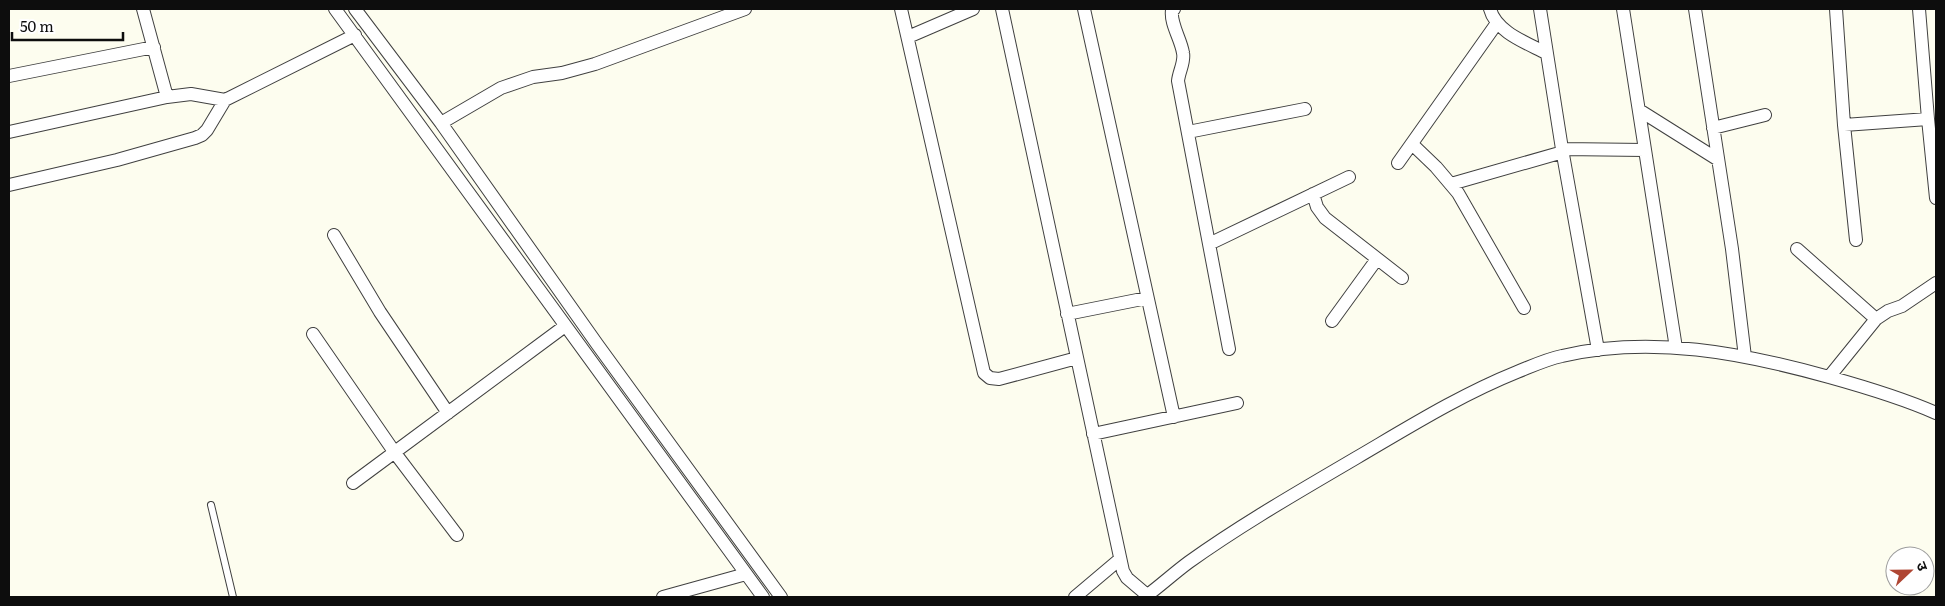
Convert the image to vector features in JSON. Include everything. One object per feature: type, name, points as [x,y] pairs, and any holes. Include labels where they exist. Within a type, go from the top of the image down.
[{"type":"street","points":[[143,9],[167,97]]},
{"type":"street","points":[[336,9],[763,597]]},
{"type":"street","points":[[356,9],[441,123],[597,344],[781,597]]},
{"type":"street","points":[[441,123],[501,88],[533,77],[562,73],[595,64],[745,9]]},
{"type":"street","points":[[901,9],[984,373],[990,378],[999,379],[1077,358]]},
{"type":"street","points":[[908,37],[973,9]]},
{"type":"street","points":[[1002,9],[1120,559],[1127,578],[1146,596],[1188,563],[1264,512],[1438,410],[1497,380],[1562,356],[1598,350],[1649,347],[1695,349],[1782,363],[1919,405],[1936,413]]},
{"type":"street","points":[[1084,9],[1174,417]]},
{"type":"street","points":[[1174,9],[1171,16],[1184,58],[1178,81],[1229,349]]},
{"type":"street","points":[[1490,9],[1497,23],[1546,53]]},
{"type":"street","points":[[1540,9],[1562,150],[1598,350]]},
{"type":"street","points":[[1623,9],[1676,348]]},
{"type":"street","points":[[1695,9],[1732,249],[1745,357]]},
{"type":"street","points":[[1836,9],[1844,125],[1856,240]]},
{"type":"street","points":[[1919,9],[1936,198]]},
{"type":"street","points":[[1398,162],[1497,23]]},
{"type":"street","points":[[9,185],[117,160],[202,135],[225,100],[355,35]]},
{"type":"street","points":[[9,76],[154,47]]},
{"type":"street","points":[[9,132],[167,97],[190,94],[225,100]]},
{"type":"street","points":[[1188,132],[1305,109]]},
{"type":"street","points":[[1639,110],[1717,159]]},
{"type":"street","points":[[1713,128],[1765,115]]},
{"type":"street","points":[[1844,125],[1928,119]]},
{"type":"street","points":[[1412,144],[1451,184],[1474,218],[1524,308]]},
{"type":"street","points":[[1451,184],[1562,150],[1645,150]]},
{"type":"street","points":[[1209,244],[1350,177]]},
{"type":"street","points":[[1314,194],[1318,207],[1325,218],[1402,278]]},
{"type":"street","points":[[334,235],[380,312],[448,413]]},
{"type":"street","points":[[1797,249],[1876,319]]},
{"type":"street","points":[[1332,322],[1377,258]]},
{"type":"street","points":[[1829,377],[1876,319],[1888,311],[1902,306],[1936,283]]},
{"type":"street","points":[[1067,314],[1148,298]]},
{"type":"street","points":[[353,483],[565,326]]},
{"type":"street","points":[[313,334],[394,453],[457,535]]},
{"type":"street","points":[[1093,434],[1237,403]]},
{"type":"street","points":[[1075,597],[1120,559]]},
{"type":"street","points":[[663,597],[746,574]]},
{"type":"lane","points":[[211,505],[232,597]]}]
